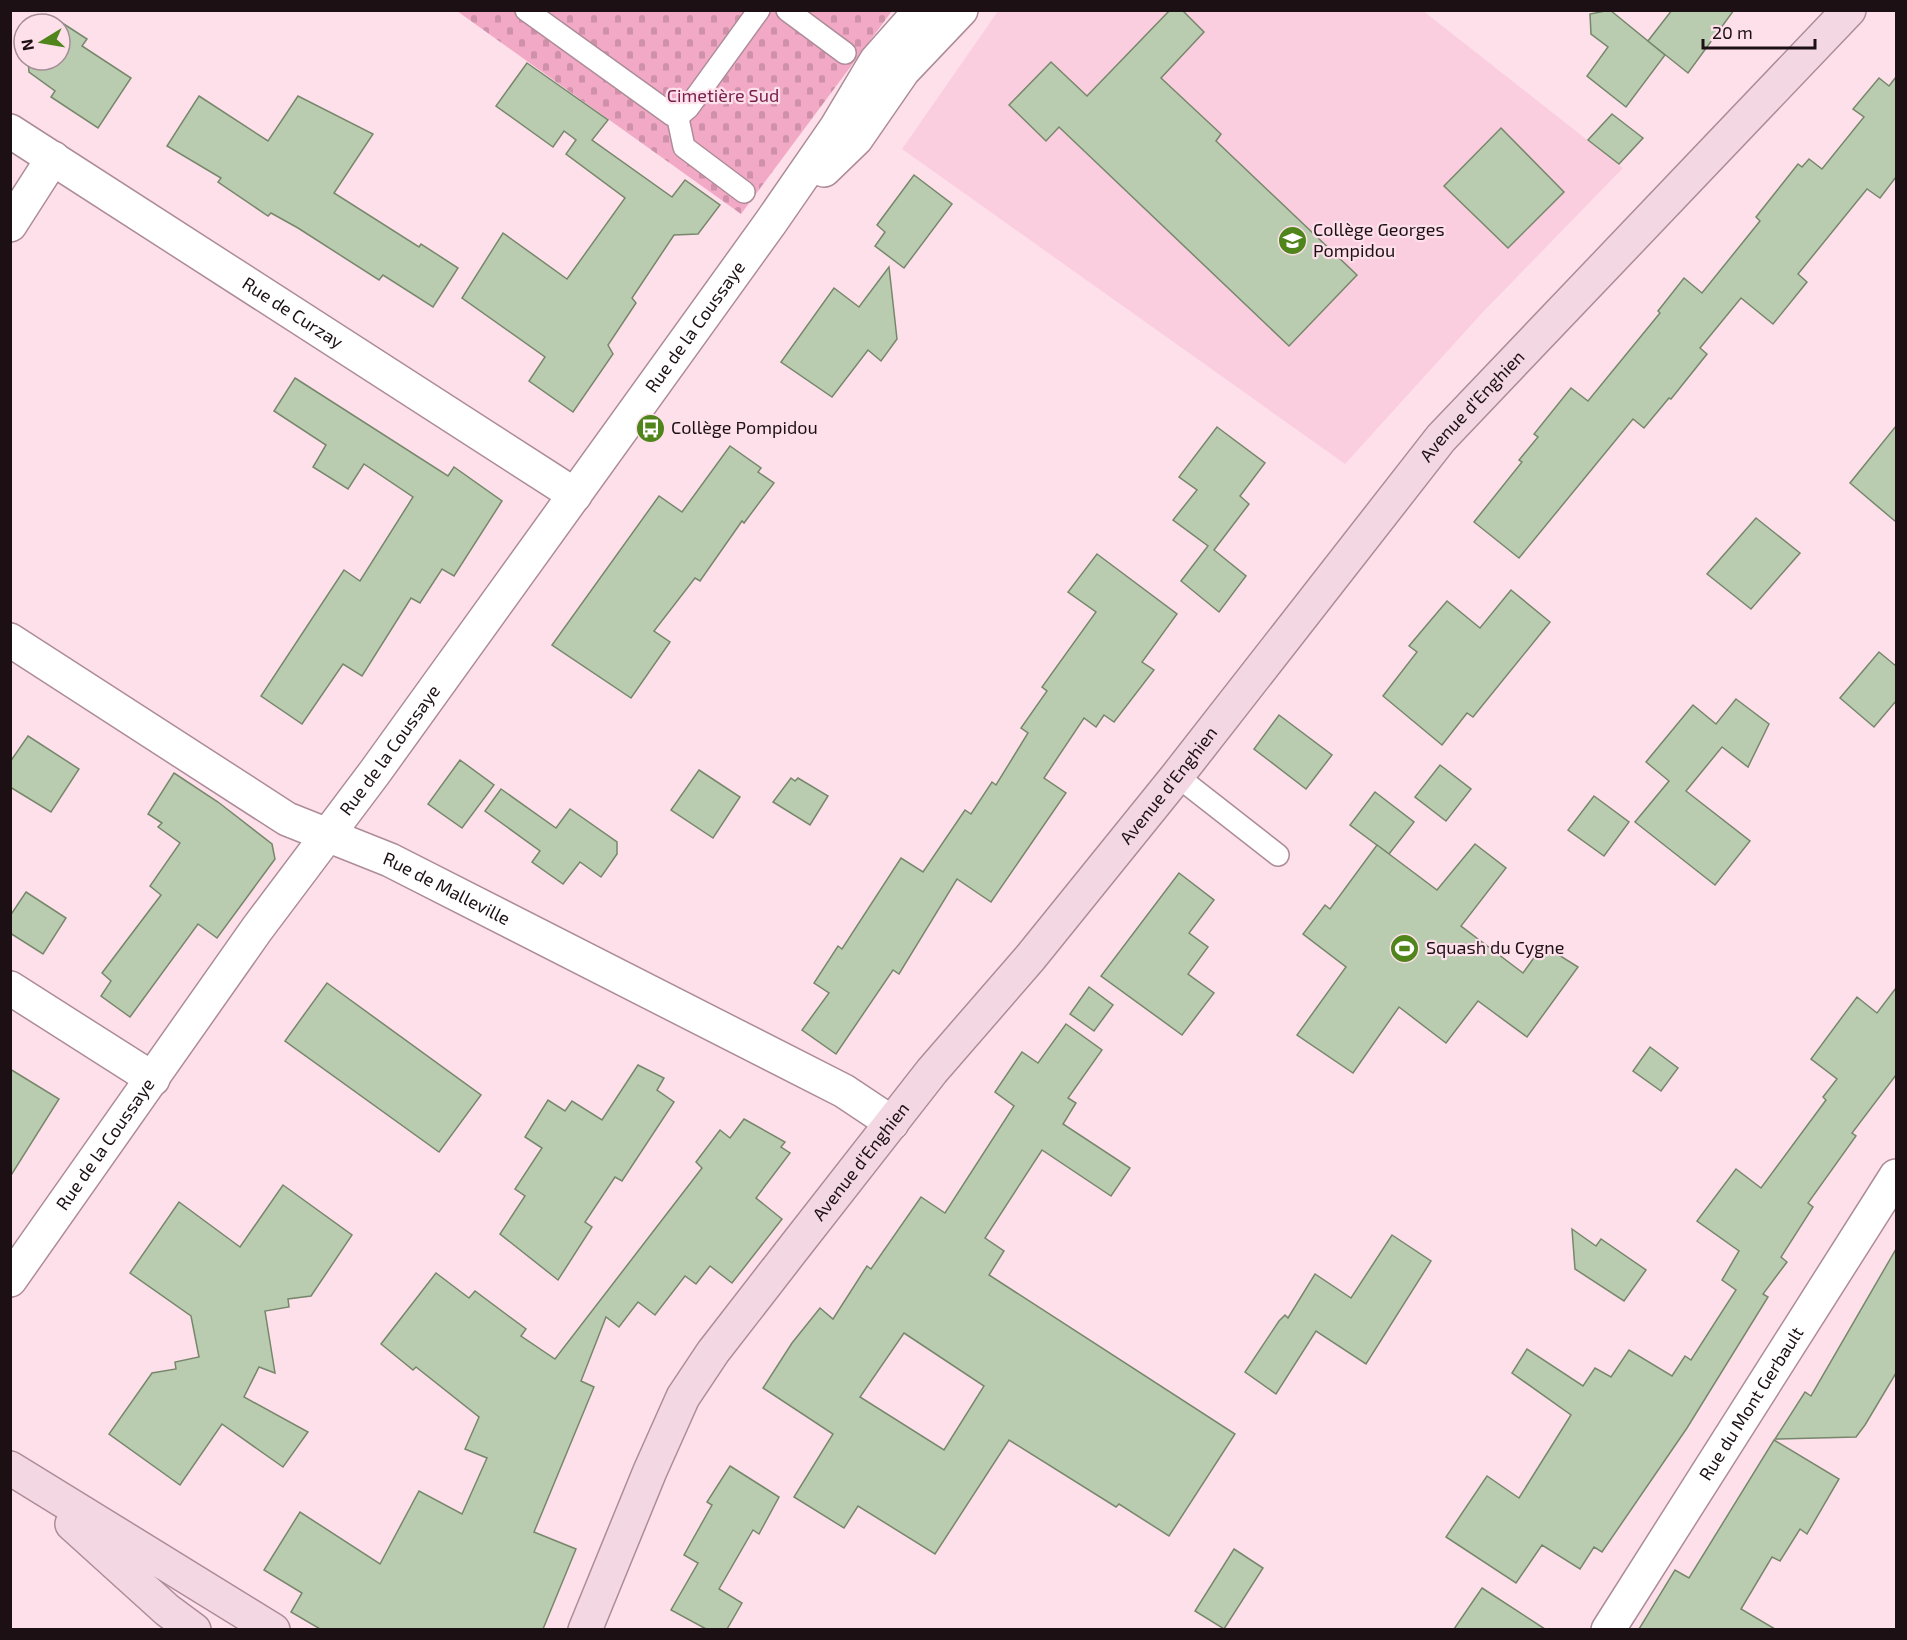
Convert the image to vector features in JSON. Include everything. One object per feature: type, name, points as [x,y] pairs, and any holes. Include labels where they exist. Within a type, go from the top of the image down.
[{"type":"main road","name":"Avenue d'Enghien","points":[[585,1629],[650,1471],[689,1388],[725,1336],[932,1071],[1030,958],[1177,776],[1440,438],[1849,10]]},
{"type":"main road","points":[[10,1468],[167,1610],[194,1629]]},
{"type":"main road","points":[[10,1468],[273,1629]]},
{"type":"street","name":"Rue de la Coussaye","points":[[10,1280],[257,929],[329,836],[771,222],[836,128],[876,61],[921,10]]},
{"type":"street","name":"Rue de la Coussaye","points":[[771,222],[856,139],[903,71],[961,10]]},
{"type":"street","name":"Rue de Curzay","points":[[10,131],[575,495]]},
{"type":"street","points":[[10,225],[53,158]]},
{"type":"street","name":"Rue de Malleville","points":[[10,640],[287,819],[390,860],[844,1091],[892,1123]]},
{"type":"street","points":[[10,988],[153,1079]]},
{"type":"street","name":"Rue du Mont Gerbault","points":[[1608,1629],[1896,1176]]},
{"type":"lane","points":[[526,10],[661,109],[677,114],[692,104],[759,10]]},
{"type":"lane","points":[[787,10],[845,53]]},
{"type":"lane","points":[[677,114],[684,147],[744,192]]},
{"type":"lane","points":[[1177,776],[1278,855]]},
{"type":"shaded area","name":"Collège Georges Pompidou","points":[[1422,10],[1623,168],[1482,313],[1345,464],[902,149],[998,11]]},
{"type":"green space","name":"Cimetière Sud","points":[[457,11],[892,11],[741,214]]},
{"type":"building","points":[[1170,10],[1182,10],[1204,32],[1161,78],[1221,134],[1216,141],[1357,275],[1289,346],[1059,127],[1046,141],[1009,105],[1051,62],[1087,96]]},
{"type":"building","points":[[1610,10],[1665,55],[1626,107],[1587,76],[1608,47],[1591,34],[1590,14]]},
{"type":"building","points":[[1672,10],[1734,10],[1688,73],[1648,41]]},
{"type":"building","points":[[72,29],[87,39],[82,46],[131,78],[98,128],[51,97],[55,91],[29,72],[72,72]]},
{"type":"building","points":[[527,63],[608,120],[592,140],[672,197],[685,180],[720,205],[698,234],[674,235],[632,298],[636,303],[608,345],[613,354],[573,412],[529,381],[545,357],[462,298],[503,233],[567,279],[625,198],[566,154],[576,140],[564,131],[553,147],[496,106]]},
{"type":"building","points":[[1896,77],[1896,177],[1880,198],[1867,189],[1798,274],[1807,282],[1773,324],[1741,298],[1700,348],[1707,354],[1671,399],[1669,398],[1644,428],[1633,419],[1519,558],[1474,522],[1522,462],[1519,460],[1538,437],[1534,434],[1571,388],[1588,401],[1660,313],[1658,311],[1684,278],[1702,293],[1760,221],[1756,217],[1798,164],[1802,167],[1809,159],[1822,169],[1864,117],[1853,109],[1879,78],[1889,86]]},
{"type":"building","points":[[199,96],[268,141],[298,96],[373,134],[334,193],[419,247],[421,244],[458,268],[433,307],[383,275],[379,280],[271,213],[268,216],[218,182],[221,178],[167,146]]},
{"type":"building","points":[[1612,114],[1643,138],[1619,164],[1588,140]]},
{"type":"building","points":[[1501,128],[1564,192],[1508,248],[1444,186]]},
{"type":"building","points":[[914,175],[952,204],[904,268],[875,246],[885,232],[877,225]]},
{"type":"building","points":[[889,267],[897,339],[881,361],[868,350],[832,397],[781,362],[834,288],[859,307]]},
{"type":"building","points":[[295,378],[448,476],[454,467],[502,501],[454,576],[442,569],[420,603],[411,598],[362,676],[343,664],[302,724],[261,696],[344,570],[360,581],[413,497],[364,464],[348,489],[313,467],[326,445],[274,411]]},
{"type":"building","points":[[1896,426],[1896,522],[1850,483]]},
{"type":"building","points":[[1217,427],[1265,463],[1240,496],[1249,504],[1214,550],[1246,576],[1219,612],[1181,581],[1208,546],[1173,520],[1197,490],[1179,477]]},
{"type":"building","points":[[730,446],[761,468],[758,472],[774,483],[744,523],[742,521],[700,581],[695,578],[654,631],[670,642],[631,698],[552,645],[659,496],[682,512]]},
{"type":"building","points":[[1756,518],[1800,553],[1751,609],[1707,574]]},
{"type":"building","points":[[1097,554],[1177,614],[1142,662],[1154,670],[1114,722],[1104,715],[1096,727],[1084,718],[1044,778],[1066,793],[991,902],[957,879],[899,974],[893,970],[836,1054],[802,1030],[829,993],[814,983],[838,946],[842,949],[901,858],[923,872],[965,810],[971,814],[992,782],[996,785],[1028,733],[1021,728],[1047,691],[1042,687],[1096,612],[1068,592]]},
{"type":"building","points":[[1511,590],[1550,622],[1473,717],[1467,713],[1442,745],[1383,696],[1417,652],[1409,646],[1447,601],[1480,628]]},
{"type":"building","points":[[1879,652],[1896,666],[1896,701],[1874,727],[1840,698]]},
{"type":"building","points":[[1736,699],[1769,724],[1748,767],[1722,747],[1686,791],[1750,841],[1715,885],[1635,822],[1669,781],[1646,762],[1693,705],[1716,724]]},
{"type":"building","points":[[1279,715],[1332,755],[1306,789],[1254,749]]},
{"type":"building","points":[[28,736],[79,769],[51,812],[10,787],[10,762]]},
{"type":"building","points":[[460,760],[494,785],[462,828],[428,804]]},
{"type":"building","points":[[1440,765],[1471,789],[1446,821],[1415,797]]},
{"type":"building","points":[[699,770],[740,797],[713,838],[671,810]]},
{"type":"building","points":[[174,773],[218,802],[272,844],[275,859],[217,938],[198,924],[130,1017],[101,996],[111,981],[102,973],[161,895],[150,886],[180,843],[158,827],[162,823],[148,814]]},
{"type":"building","points":[[791,778],[795,781],[798,778],[828,796],[810,825],[773,802]]},
{"type":"building","points":[[501,789],[556,828],[570,809],[617,842],[617,854],[601,877],[580,862],[563,884],[532,862],[540,851],[485,811]]},
{"type":"building","points":[[1375,792],[1414,822],[1389,854],[1350,825]]},
{"type":"building","points":[[1594,796],[1629,822],[1604,856],[1568,830]]},
{"type":"building","points":[[1475,844],[1506,868],[1461,926],[1523,973],[1543,945],[1578,967],[1527,1037],[1478,1001],[1446,1043],[1399,1007],[1353,1073],[1297,1035],[1346,967],[1303,934],[1325,905],[1330,909],[1377,845],[1437,890]]},
{"type":"building","points":[[1179,873],[1214,900],[1189,933],[1208,947],[1188,974],[1214,993],[1182,1035],[1101,976]]},
{"type":"building","points":[[26,892],[66,918],[43,954],[10,933],[10,916]]},
{"type":"building","points":[[327,983],[481,1095],[439,1152],[285,1041]]},
{"type":"building","points":[[1089,987],[1113,1005],[1094,1031],[1070,1014]]},
{"type":"building","points":[[1896,988],[1896,1075],[1852,1133],[1856,1136],[1808,1203],[1813,1207],[1781,1257],[1787,1262],[1763,1294],[1768,1297],[1687,1428],[1602,1552],[1594,1547],[1580,1569],[1542,1545],[1516,1583],[1446,1537],[1487,1476],[1519,1498],[1571,1415],[1512,1373],[1527,1349],[1583,1386],[1595,1368],[1611,1377],[1629,1350],[1672,1376],[1685,1356],[1691,1360],[1736,1290],[1722,1280],[1739,1251],[1697,1221],[1736,1169],[1761,1188],[1826,1100],[1823,1097],[1837,1079],[1811,1059],[1857,997],[1877,1013]]},
{"type":"building","points":[[1066,1024],[1102,1050],[1068,1098],[1076,1103],[1063,1124],[1130,1168],[1111,1196],[1042,1150],[985,1238],[1004,1251],[989,1275],[1235,1434],[1169,1536],[1119,1504],[1116,1507],[1009,1440],[935,1554],[858,1506],[844,1528],[794,1497],[833,1434],[763,1388],[792,1343],[820,1308],[833,1319],[867,1266],[871,1269],[921,1197],[945,1213],[1014,1106],[995,1092],[1022,1052],[1038,1063]],"holes":[[[904,1333],[984,1386],[944,1450],[860,1397]]]},
{"type":"building","points":[[1650,1047],[1678,1068],[1661,1091],[1633,1071]]},
{"type":"building","points":[[638,1065],[664,1078],[657,1090],[674,1102],[622,1181],[615,1177],[585,1222],[592,1227],[558,1280],[500,1234],[525,1196],[515,1189],[542,1148],[525,1137],[548,1100],[565,1111],[572,1101],[602,1120]]},
{"type":"building","points":[[10,1069],[59,1099],[10,1177]]},
{"type":"building","points":[[744,1119],[785,1142],[781,1147],[790,1153],[756,1198],[782,1219],[732,1283],[710,1266],[696,1284],[685,1276],[655,1315],[638,1302],[619,1327],[606,1317],[581,1381],[594,1387],[534,1532],[576,1549],[543,1629],[320,1629],[291,1612],[302,1593],[264,1570],[300,1512],[380,1564],[419,1491],[462,1514],[487,1458],[465,1449],[479,1417],[416,1367],[413,1370],[381,1344],[436,1273],[469,1298],[475,1291],[526,1329],[521,1336],[555,1359],[702,1168],[696,1162],[720,1130],[730,1138]]},
{"type":"building","points":[[283,1185],[352,1235],[311,1296],[288,1299],[289,1307],[265,1311],[275,1373],[259,1367],[244,1397],[308,1432],[283,1467],[222,1424],[180,1485],[109,1434],[152,1373],[176,1369],[175,1362],[199,1357],[191,1316],[130,1273],[179,1202],[240,1247]]},
{"type":"building","points":[[1572,1229],[1596,1246],[1601,1239],[1646,1270],[1624,1301],[1575,1269]]},
{"type":"building","points":[[1392,1235],[1431,1261],[1366,1364],[1316,1331],[1276,1394],[1245,1372],[1279,1321],[1285,1315],[1288,1318],[1315,1274],[1351,1298]]},
{"type":"building","points":[[1896,1249],[1896,1373],[1865,1425],[1856,1437],[1775,1439],[1805,1392],[1811,1396]]},
{"type":"building","points":[[1774,1440],[1839,1479],[1807,1534],[1800,1529],[1780,1561],[1772,1557],[1741,1609],[1775,1629],[1639,1629],[1675,1570],[1689,1578]]},
{"type":"building","points":[[730,1466],[779,1497],[759,1534],[753,1530],[719,1589],[742,1603],[727,1629],[706,1629],[671,1610],[698,1563],[684,1555],[712,1505],[707,1502]]},
{"type":"building","points":[[1234,1549],[1263,1568],[1224,1629],[1195,1611]]},
{"type":"building","points":[[1482,1588],[1545,1629],[1454,1629]]},
{"type":"place","name":"Collège Georges Pompidou","points":[[1292,240]]},
{"type":"place","name":"Collège Pompidou","points":[[650,428]]},
{"type":"place","name":"Squash du Cygne","points":[[1405,948]]}]
